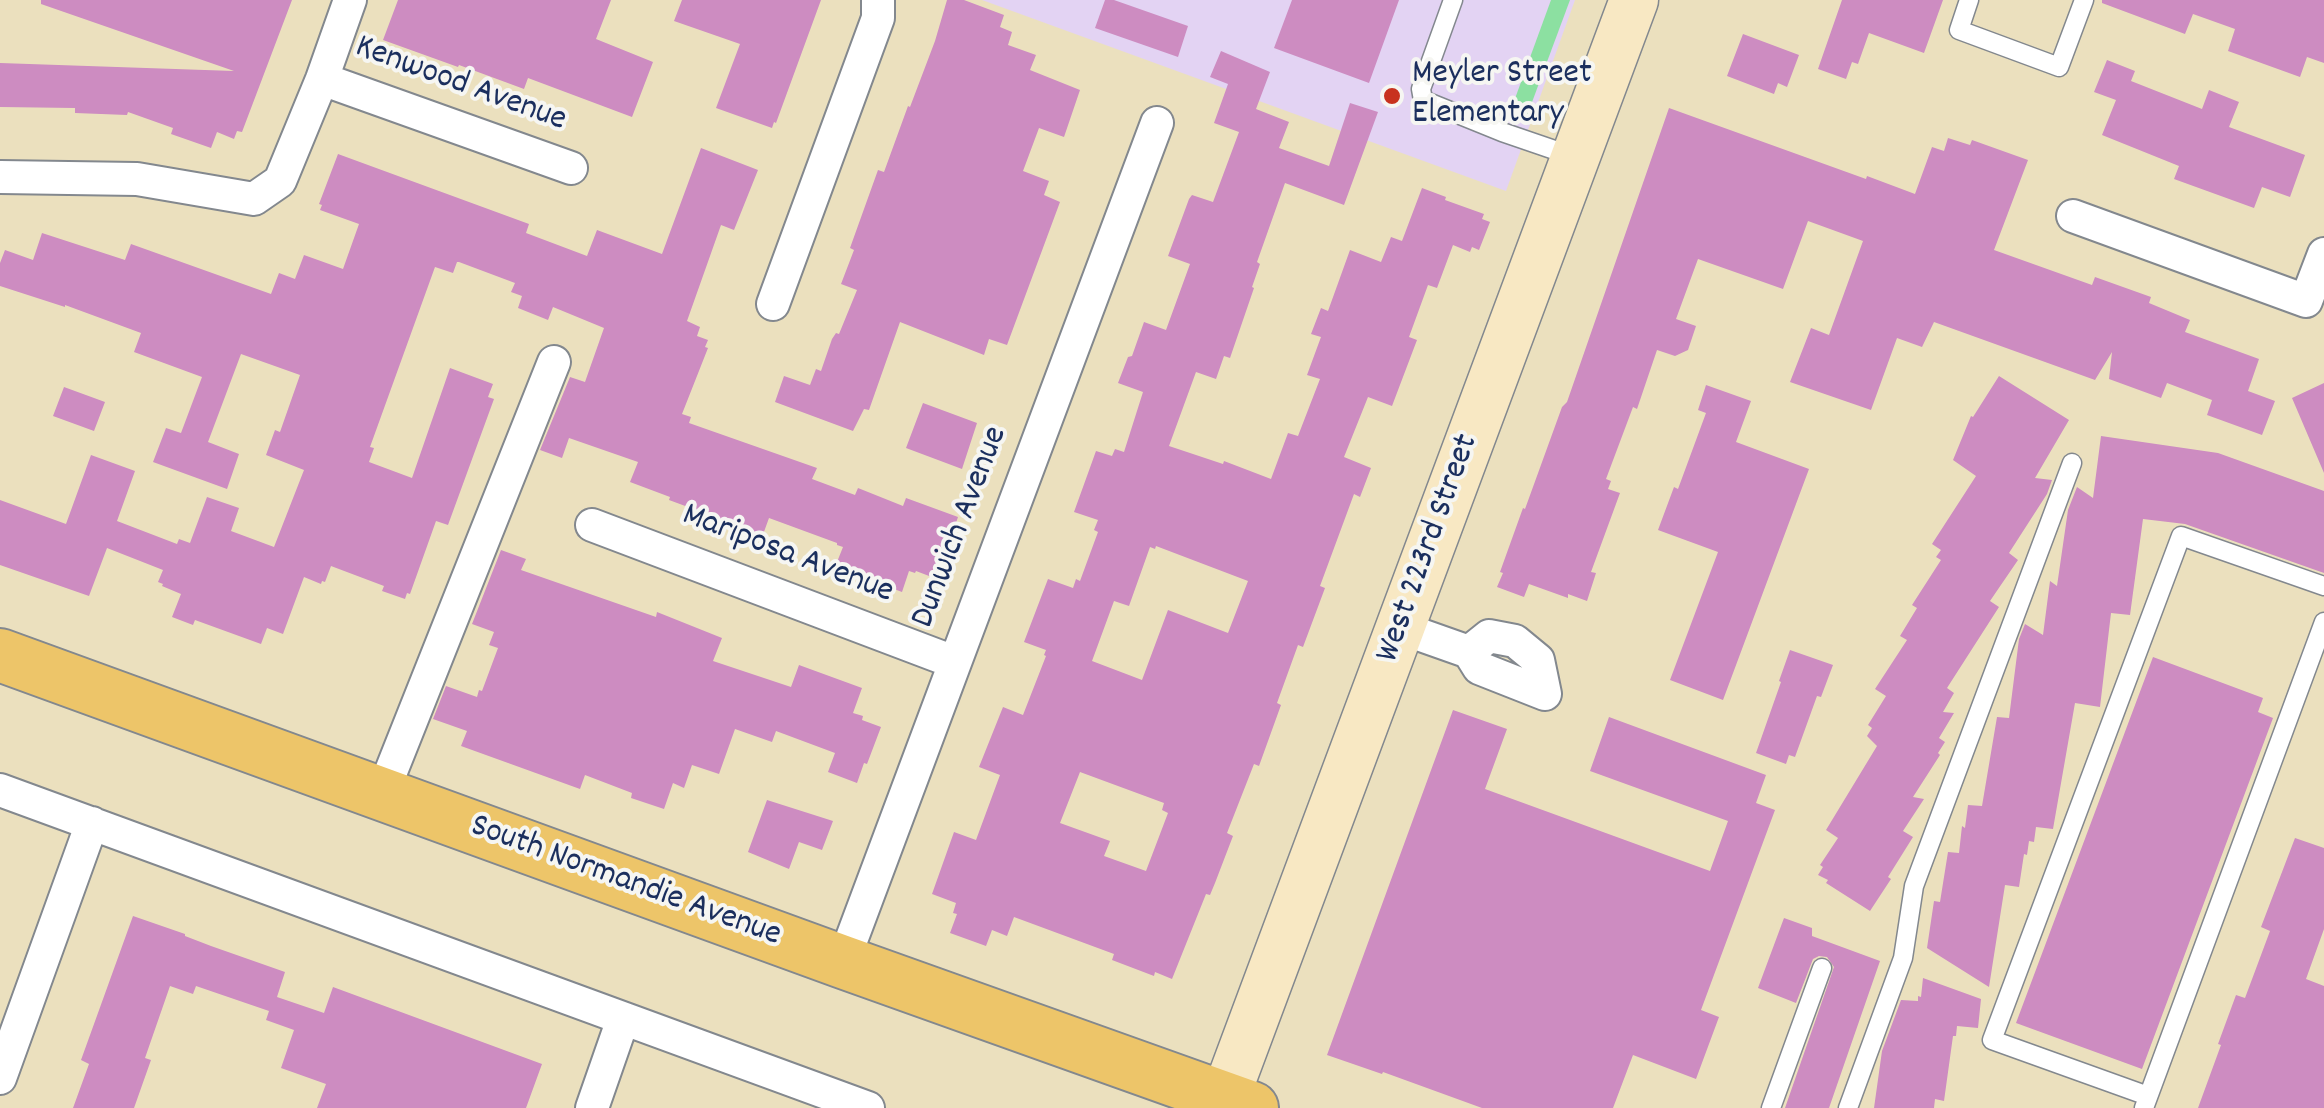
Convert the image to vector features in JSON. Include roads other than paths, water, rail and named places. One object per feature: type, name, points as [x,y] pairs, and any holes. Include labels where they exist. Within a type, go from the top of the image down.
[{"type":"main road","name":"West 223rd Street","points":[[1233,1105],[1401,628],[1634,0]]},
{"type":"main road","name":"South Normandie Avenue","points":[[0,655],[1233,1105]]},
{"type":"street","points":[[0,176],[137,179],[254,198],[280,181],[350,0]]},
{"type":"street","points":[[773,304],[878,18],[878,0]]},
{"type":"street","name":"Kenwood Avenue","points":[[322,79],[571,168]]},
{"type":"street","name":"Dunwich Avenue","points":[[842,962],[1157,123]]},
{"type":"street","points":[[2073,216],[2306,301],[2324,254]]},
{"type":"street","points":[[382,794],[554,362]]},
{"type":"street","name":"Mariposa Avenue","points":[[592,525],[954,662]]},
{"type":"street","points":[[1401,628],[1468,652]]},
{"type":"street","points":[[0,790],[868,1108]]},
{"type":"street","points":[[0,1078],[92,823]]},
{"type":"street","points":[[592,1108],[624,1019]]},
{"type":"lane","points":[[1453,0],[1421,89],[1423,100],[1575,157]]},
{"type":"lane","points":[[1970,0],[1958,30],[2059,67],[2084,0]]},
{"type":"lane","points":[[1848,1108],[1904,958],[1914,886],[2072,463]]},
{"type":"lane","points":[[2324,586],[2181,536],[1992,1040],[2146,1102],[2324,622]]},
{"type":"lane","points":[[1772,1108],[1822,968]]},
{"type":"place","name":"Meyler Street Elementary","points":[[1392,96]]}]
